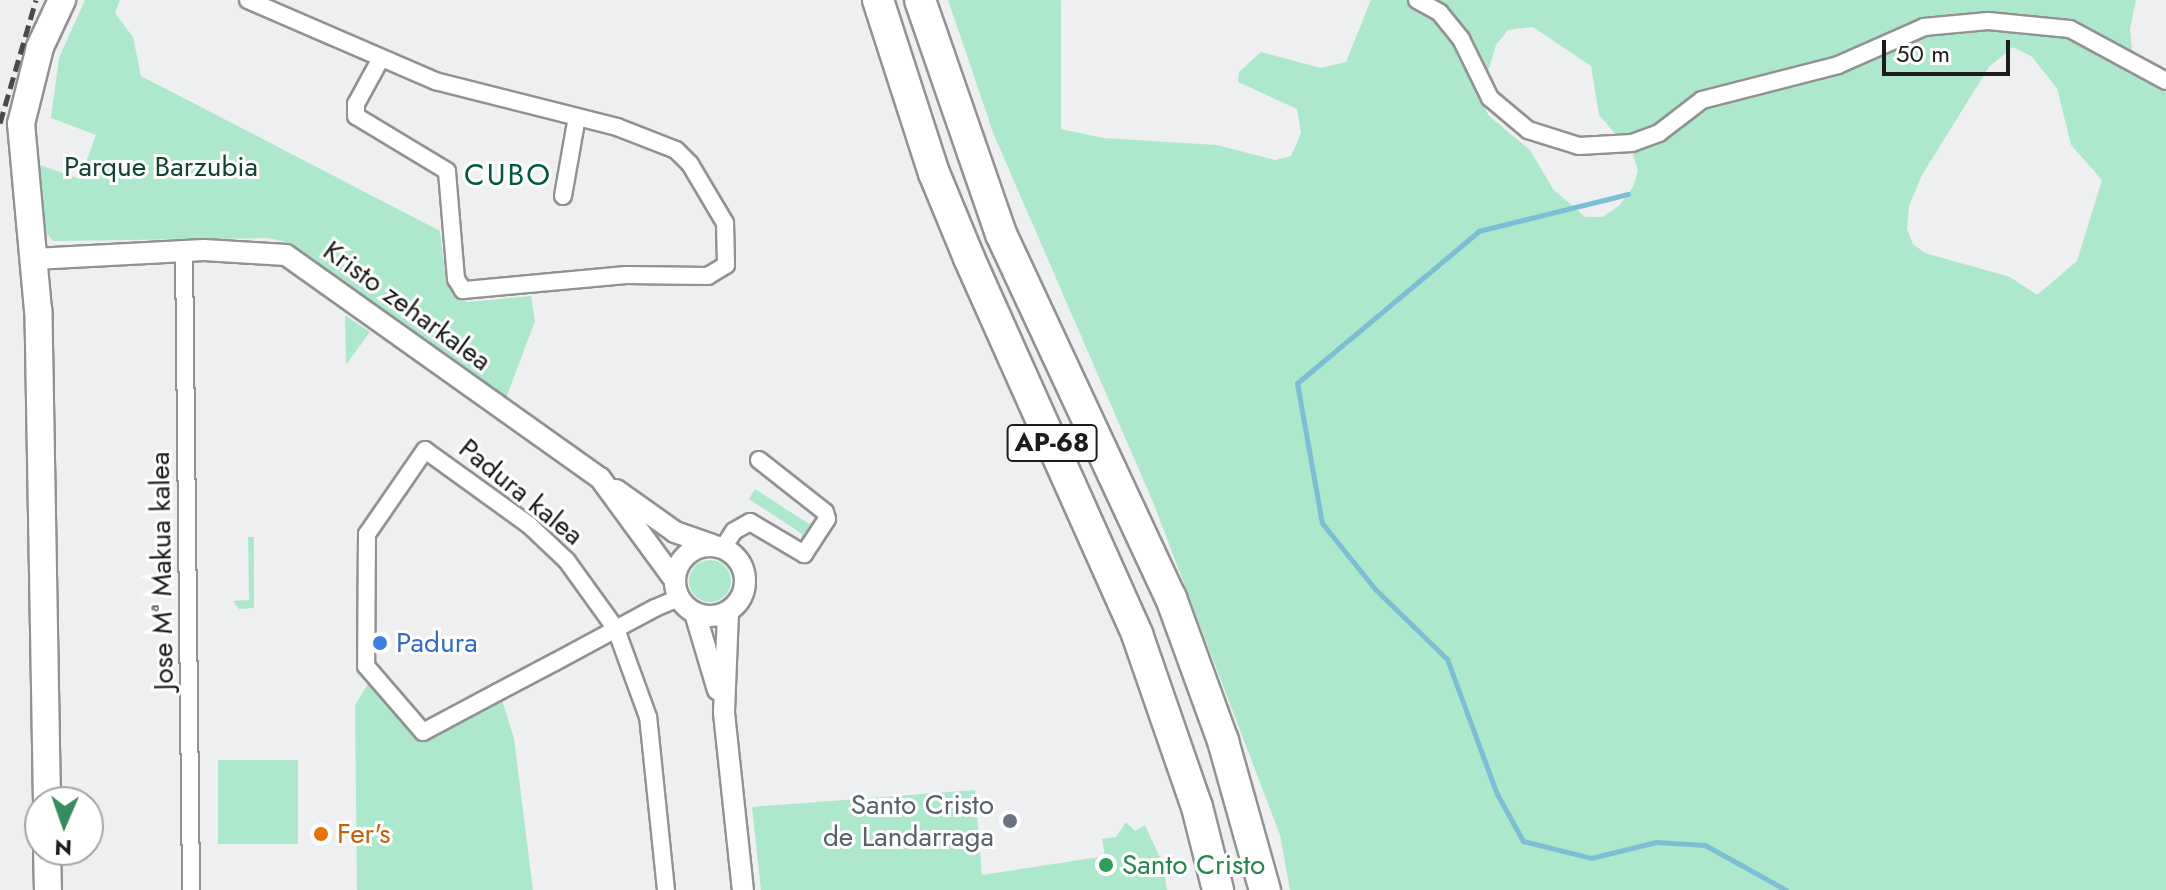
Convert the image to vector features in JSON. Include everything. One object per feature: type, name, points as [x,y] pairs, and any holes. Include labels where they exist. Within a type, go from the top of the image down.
[{"type":"highway","name":"AP-68","points":[[878,0],[934,173],[1137,634],[1197,807],[1218,890]]},
{"type":"highway","name":"AP-68","points":[[920,0],[1001,234],[1171,598],[1223,741],[1265,890]]},
{"type":"main road","points":[[47,786],[46,535],[34,259],[21,124],[40,47],[62,0]]},
{"type":"main road","points":[[47,866],[48,890]]},
{"type":"street","points":[[1417,0],[1440,13],[1461,39],[1490,98],[1545,138],[1579,146],[1632,143],[1659,133],[1702,100],[1838,65],[1890,39],[1924,27],[2035,22],[2070,29],[2166,81]]},
{"type":"street","points":[[257,2],[380,60],[480,95],[577,117],[665,146],[690,164],[725,223],[726,265],[708,276],[626,275],[463,290],[456,279],[447,171],[356,116],[356,104],[380,60]]},
{"type":"street","points":[[563,196],[577,117]]},
{"type":"street","name":"Kristo zeharkalea","points":[[34,259],[184,251],[286,255],[600,478],[676,588]]},
{"type":"street","name":"Jose Mª Makua kalea","points":[[184,251],[191,890]]},
{"type":"street","name":"Padura kalea","points":[[666,890],[648,717],[616,629],[594,593],[558,552],[425,450],[367,534],[366,666],[423,732],[616,629],[676,588]]},
{"type":"street","points":[[724,713],[695,613],[676,588],[686,554],[718,547],[743,522],[750,522],[804,554],[827,519],[825,512],[759,460]]},
{"type":"street","points":[[600,478],[675,532],[733,554],[745,575],[743,594],[728,612],[724,713],[743,890]]},
{"type":"street","points":[[695,613],[728,612]]},
{"type":"green space","name":"Parque Barzubia","points":[[85,0],[120,0],[115,13],[133,37],[141,76],[440,231],[446,281],[454,295],[467,302],[531,296],[535,321],[506,398],[290,243],[268,238],[53,241],[44,230],[40,165],[80,179],[96,135],[51,118],[59,58]]},
{"type":"green space","points":[[948,0],[1061,0],[1061,129],[1103,138],[1217,145],[1275,160],[1291,156],[1301,133],[1297,109],[1238,82],[1239,72],[1261,52],[1321,68],[1346,62],[1371,0],[2136,0],[2130,29],[2132,50],[2166,79],[2166,890],[1290,890],[1280,835],[1153,502],[994,135]],"holes":[[[1533,27],[1591,66],[1599,115],[1633,154],[1638,171],[1633,187],[1620,205],[1602,217],[1585,217],[1553,189],[1530,150],[1489,116],[1480,98],[1496,45],[1508,30]],[[2013,47],[2031,56],[2057,88],[2071,145],[2102,180],[2077,261],[2037,295],[2010,277],[1925,253],[1913,244],[1907,229],[1909,206],[1922,175],[1989,67]]]},
{"type":"green space","points":[[345,315],[370,332],[346,365]]},
{"type":"green space","points":[[755,489],[809,524],[818,518],[800,545],[802,534],[749,499]]},
{"type":"green space","points":[[248,537],[254,537],[254,608],[239,609],[233,601],[249,600]]},
{"type":"green space","points":[[710,560],[725,566],[731,581],[725,596],[710,602],[695,596],[689,581],[695,566]]},
{"type":"green space","points":[[372,677],[419,725],[501,697],[514,738],[533,890],[357,890],[355,705]]},
{"type":"green space","points":[[218,760],[298,760],[298,844],[218,844]]},
{"type":"green space","points":[[975,790],[982,875],[1105,856],[1102,839],[1116,837],[1126,822],[1135,831],[1145,825],[1163,864],[1167,890],[761,890],[752,807]]},
{"type":"waterway","points":[[1628,194],[1479,231],[1297,383],[1322,523],[1375,589],[1447,659],[1497,794],[1523,841],[1591,858],[1656,842],[1705,845],[1786,890]]},
{"type":"railway","points":[[0,123],[36,0]]},
{"type":"place","name":"Padura","points":[[380,643]]},
{"type":"place","name":"Santo Cristo de Landarraga","points":[[1010,821]]},
{"type":"place","name":"Fer's","points":[[321,834]]},
{"type":"place","name":"Santo Cristo","points":[[1106,865]]},
{"type":"district","name":"CUBO","points":[[508,175]]}]
